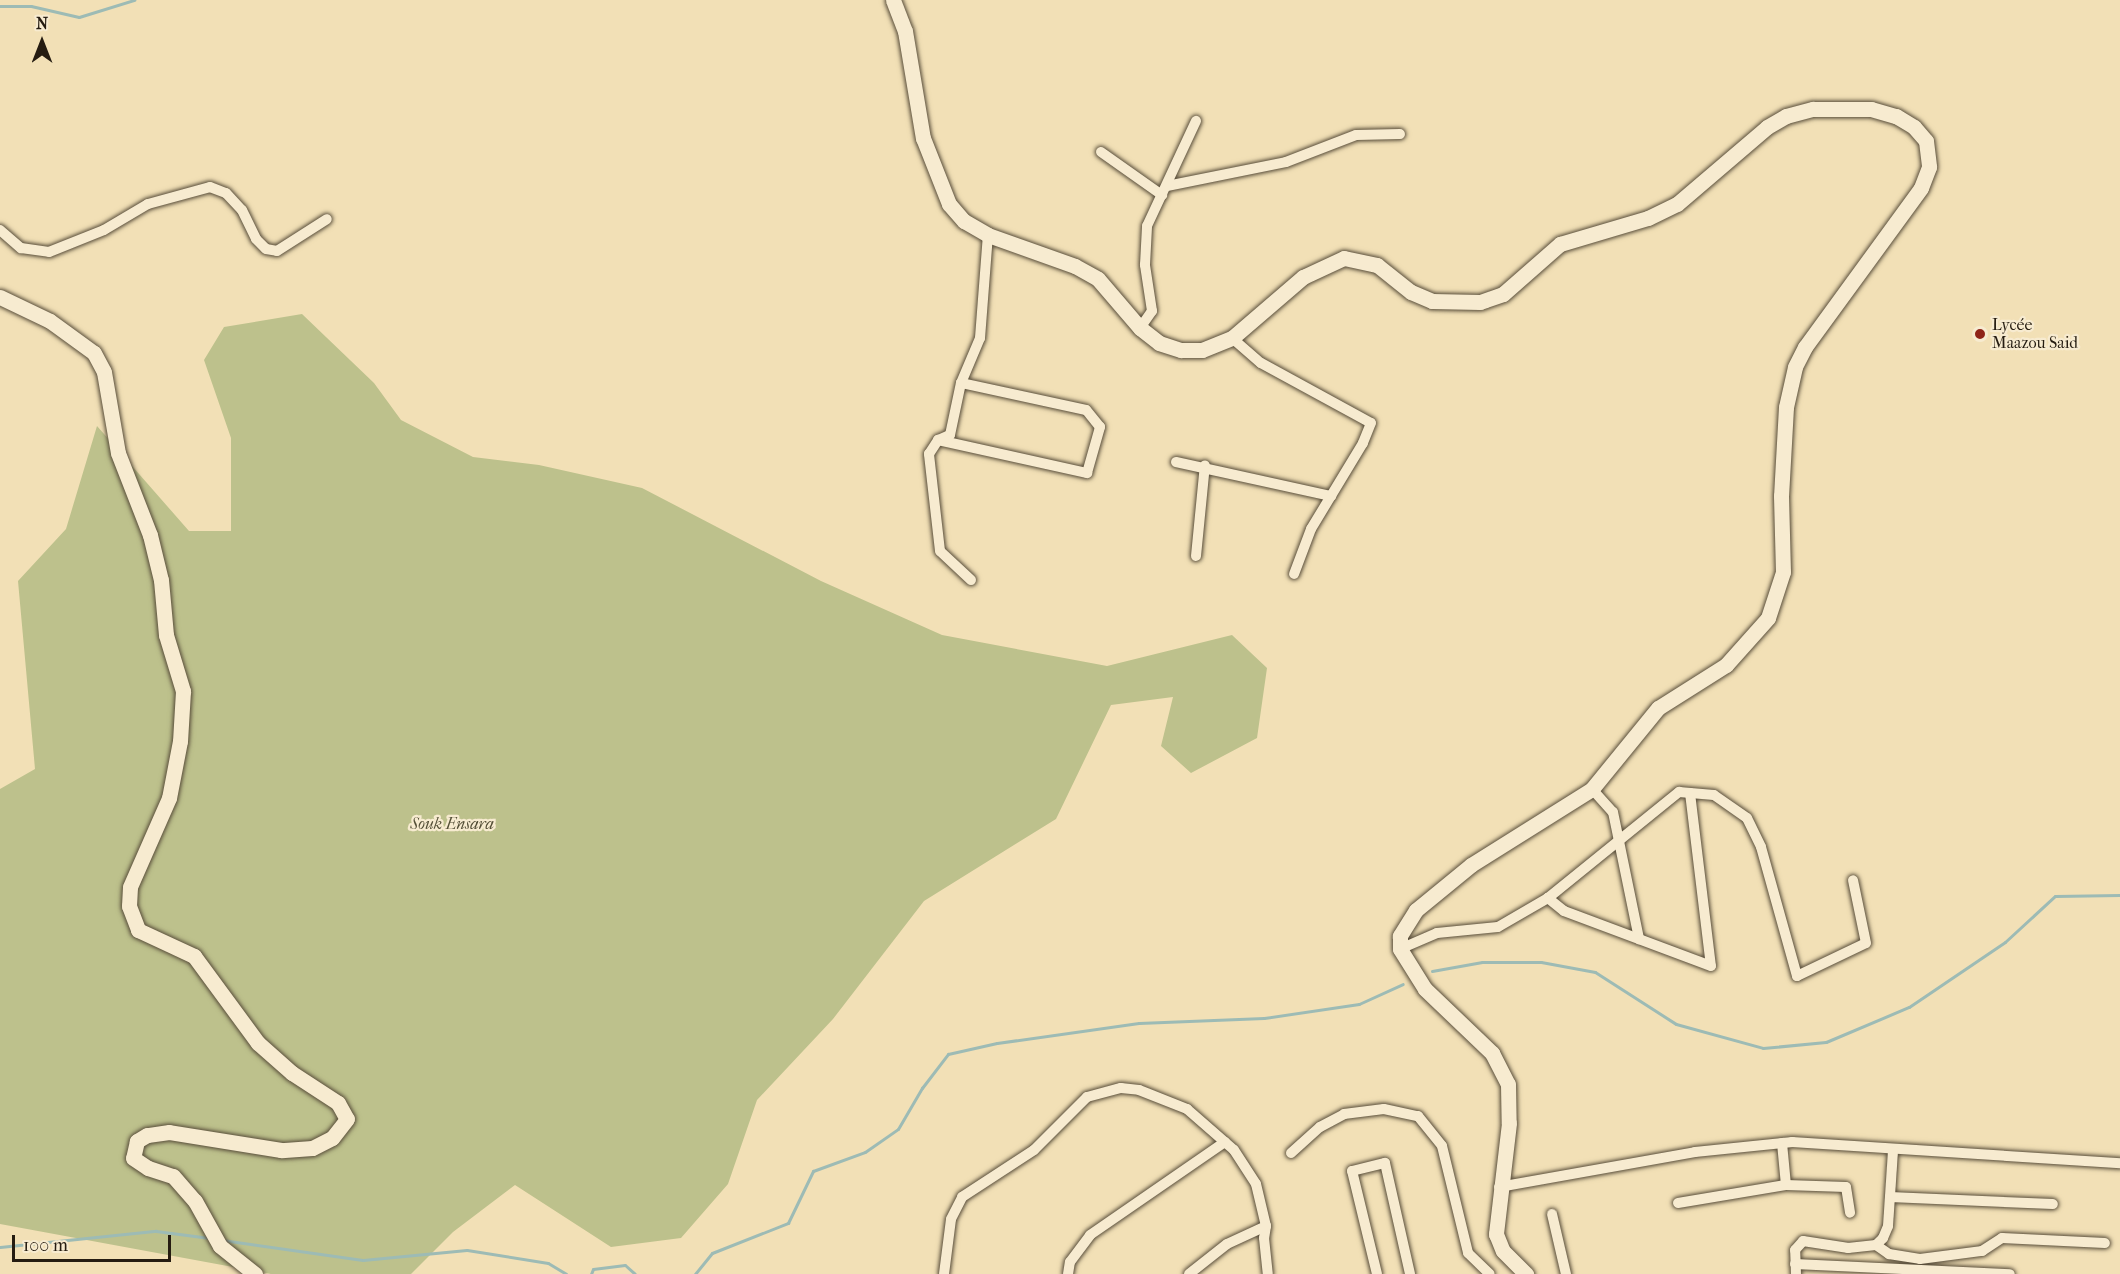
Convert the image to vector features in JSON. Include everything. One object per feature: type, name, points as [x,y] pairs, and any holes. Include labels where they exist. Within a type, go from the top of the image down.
[{"type":"main road","points":[[893,0],[905,32],[922,138],[939,186],[964,220],[988,235],[1075,266],[1098,279],[1140,328],[1159,343],[1181,350],[1202,350],[1232,338],[1303,277],[1344,258],[1377,265],[1411,292],[1432,301],[1480,302],[1503,294],[1560,244],[1648,218],[1677,204],[1767,127],[1786,116],[1813,109],[1871,108],[1896,116],[1914,127],[1926,141],[1929,167],[1921,188],[1805,347],[1795,367],[1786,416],[1783,572],[1768,618],[1726,665],[1658,708],[1592,789],[1471,865],[1431,896],[1405,924],[1400,949],[1425,989],[1492,1053],[1505,1075],[1509,1123],[1499,1187],[1496,1234],[1503,1251],[1526,1274]]},
{"type":"main road","points":[[0,297],[51,321],[94,353],[104,372],[118,453],[150,535],[161,580],[166,635],[183,691],[180,741],[169,798],[130,887],[129,906],[138,930],[194,956],[258,1043],[292,1074],[338,1102],[347,1119],[332,1138],[312,1148],[281,1150],[169,1132],[147,1135],[137,1141],[134,1158],[148,1168],[173,1176],[195,1201],[220,1246],[255,1274]]},
{"type":"street","points":[[1140,328],[1152,311],[1145,265],[1147,226],[1196,121]]},
{"type":"street","points":[[1101,152],[1164,190],[1286,162],[1356,135],[1400,134]]},
{"type":"street","points":[[0,230],[21,248],[50,252],[104,230],[148,204],[210,187],[226,193],[242,210],[256,239],[266,249],[277,251],[327,219]]},
{"type":"street","points":[[971,580],[940,551],[929,454],[938,440],[950,435],[961,383],[980,338],[988,235]]},
{"type":"street","points":[[1232,338],[1261,363],[1371,423],[1311,529],[1294,574]]},
{"type":"street","points":[[938,440],[1086,473],[1100,427],[1086,410],[961,383]]},
{"type":"street","points":[[1176,462],[1205,465],[1331,496]]},
{"type":"street","points":[[1196,556],[1205,465]]},
{"type":"street","points":[[1592,789],[1614,812],[1639,939]]},
{"type":"street","points":[[1400,949],[1437,933],[1498,927],[1548,898],[1679,792],[1714,795],[1747,818],[1761,847],[1797,976],[1866,943],[1853,880]]},
{"type":"street","points":[[1548,898],[1564,911],[1711,966],[1690,793]]},
{"type":"street","points":[[944,1274],[951,1219],[962,1197],[1034,1150],[1087,1097],[1097,1092],[1122,1088],[1152,1095],[1187,1109],[1234,1149],[1256,1184],[1266,1226],[1263,1238],[1268,1274]]},
{"type":"street","points":[[1291,1153],[1320,1127],[1344,1114],[1384,1109],[1418,1116],[1442,1146],[1468,1253],[1490,1274]]},
{"type":"street","points":[[1068,1274],[1070,1262],[1090,1235],[1224,1142]]},
{"type":"street","points":[[1782,1143],[1786,1185]]},
{"type":"street","points":[[1499,1187],[1695,1152],[1782,1143],[2120,1163]]},
{"type":"street","points":[[1876,1245],[1888,1226],[1893,1151]]},
{"type":"street","points":[[1377,1274],[1352,1171],[1385,1163],[1410,1274]]},
{"type":"street","points":[[1678,1203],[1786,1185],[1846,1187],[1850,1213]]},
{"type":"street","points":[[1890,1197],[2053,1204]]},
{"type":"street","points":[[1552,1214],[1566,1274]]},
{"type":"street","points":[[1189,1274],[1227,1244],[1266,1226]]},
{"type":"street","points":[[2010,1274],[1796,1269],[1795,1250],[1803,1241],[1848,1248],[1876,1245],[1889,1254],[1920,1258],[1982,1251],[2002,1239],[2105,1244]]},
{"type":"green space","name":"Souk Ensara","points":[[302,314],[374,383],[401,420],[473,457],[539,465],[642,488],[821,581],[942,635],[1107,666],[1232,635],[1267,668],[1257,738],[1191,773],[1161,746],[1173,697],[1111,705],[1056,819],[924,901],[833,1019],[757,1100],[728,1184],[681,1238],[611,1247],[515,1185],[453,1232],[411,1274],[271,1274],[0,1224],[0,789],[35,769],[18,581],[66,529],[97,426],[189,531],[231,531],[231,438],[204,360],[224,327]]},
{"type":"waterway","points":[[0,6],[31,6],[79,17],[134,0]]},
{"type":"waterway","points":[[1432,971],[1482,962],[1541,962],[1595,972],[1676,1024],[1763,1048],[1826,1042],[1909,1007],[2005,942],[2055,896],[2120,895]]},
{"type":"waterway","points":[[695,1274],[712,1253],[788,1223],[813,1171],[865,1152],[898,1129],[922,1088],[948,1054],[997,1043],[1139,1023],[1264,1018],[1359,1004],[1403,984]]},
{"type":"waterway","points":[[0,1247],[156,1231],[210,1238]]},
{"type":"waterway","points":[[222,1240],[363,1260],[467,1250],[548,1263],[566,1274]]},
{"type":"waterway","points":[[591,1274],[593,1269],[625,1265],[635,1274]]},
{"type":"place","name":"Lycée Maazou Said","points":[[1980,334]]}]
